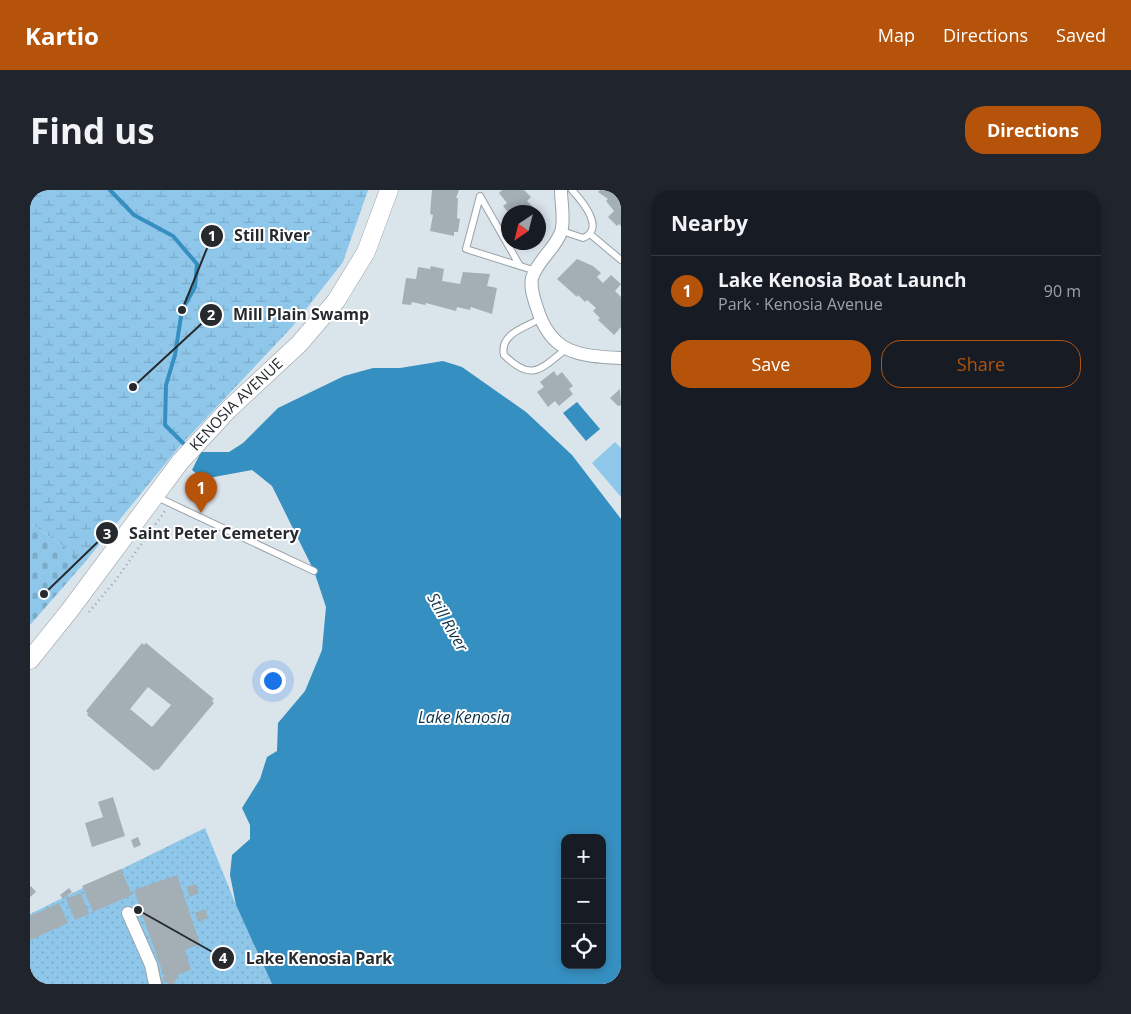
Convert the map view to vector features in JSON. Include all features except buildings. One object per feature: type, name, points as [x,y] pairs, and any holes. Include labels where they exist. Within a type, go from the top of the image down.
[{"type":"street","name":"KENOSIA AVENUE","points":[[30,660],[70,610],[180,462],[240,397],[299,344],[336,301],[366,252],[389,190]]},
{"type":"street","points":[[561,190],[562,231],[536,271],[532,284],[540,319],[551,338],[566,349],[584,355],[621,358]]},
{"type":"street","points":[[128,913],[152,965],[155,984]]},
{"type":"lane","points":[[562,231],[580,238],[590,234],[594,225],[572,190]]},
{"type":"lane","points":[[520,266],[480,196],[466,249],[520,266],[536,271]]},
{"type":"lane","points":[[590,234],[621,260]]},
{"type":"lane","points":[[540,319],[509,336],[504,344],[504,355],[517,368],[532,372],[544,367],[566,349]]},
{"type":"lane","points":[[154,496],[314,571]]},
{"type":"green space","points":[[30,190],[368,190],[343,262],[292,327],[179,447],[85,562],[30,523]]},
{"type":"green space","points":[[615,442],[621,448],[621,497],[592,463]]},
{"type":"green space","points":[[30,523],[85,562],[30,625]]},
{"type":"green space","points":[[205,828],[236,905],[272,984],[30,984],[30,914]]},
{"type":"water","name":"Lake Kenosia","points":[[443,361],[462,367],[526,412],[572,455],[621,519],[621,984],[272,984],[236,905],[230,875],[232,855],[250,839],[250,825],[242,808],[260,779],[267,757],[277,751],[278,723],[305,691],[322,650],[326,607],[314,571],[272,486],[252,470],[203,479],[192,470],[201,452],[229,452],[243,443],[278,408],[344,376],[373,368],[400,368]]},
{"type":"water","points":[[577,402],[600,429],[586,441],[563,413]]},
{"type":"waterway","name":"Still River","points":[[110,190],[134,215],[173,236],[197,264],[195,287],[182,310],[175,355],[166,385],[165,425],[188,448]]},
{"type":"place","name":"Still River","points":[[182,310]]},
{"type":"place","name":"Mill Plain Swamp","points":[[133,387]]},
{"type":"place","name":"Lake Kenosia Boat Launch","points":[[201,513]]},
{"type":"place","name":"Saint Peter Cemetery","points":[[44,594]]},
{"type":"place","name":"Lake Kenosia Park","points":[[138,910]]}]
